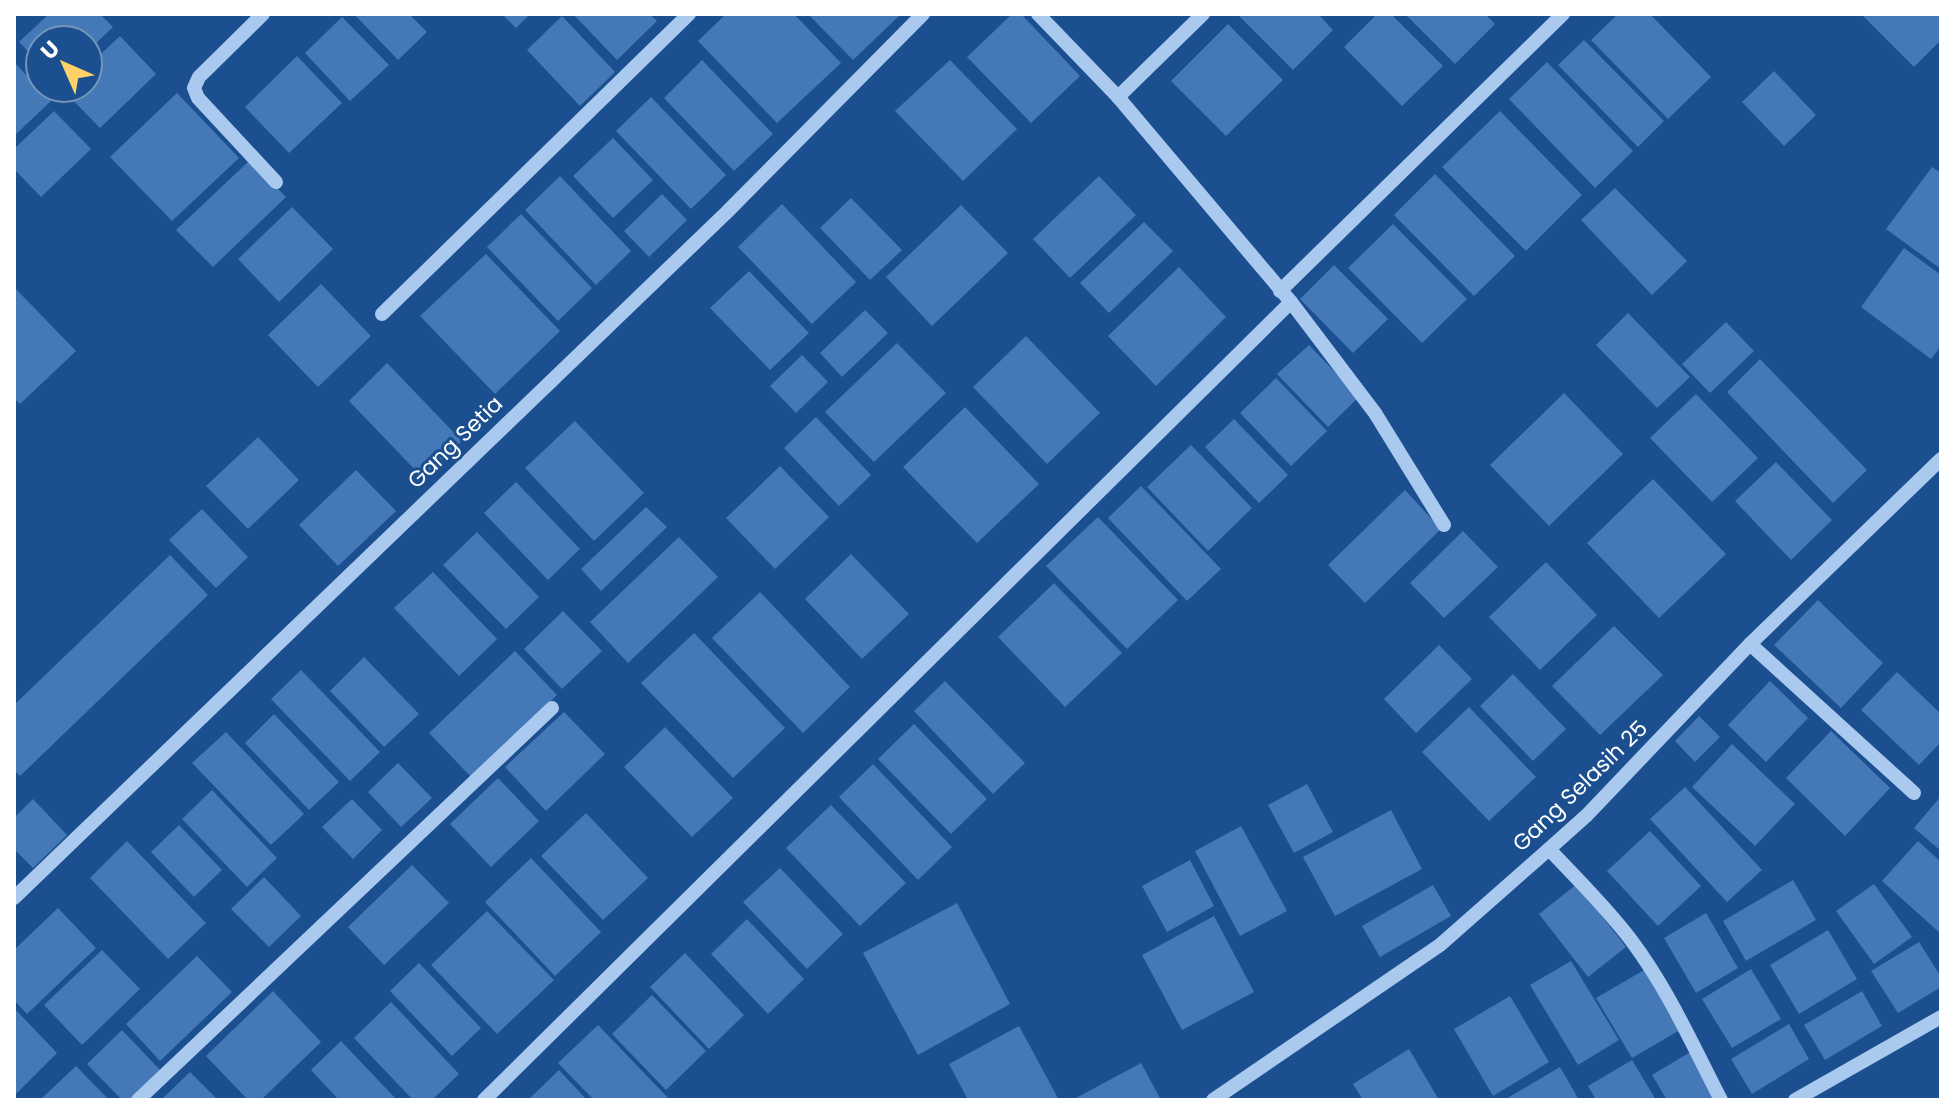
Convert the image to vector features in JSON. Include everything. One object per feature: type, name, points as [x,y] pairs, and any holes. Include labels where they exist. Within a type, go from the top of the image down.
[{"type":"street","points":[[263,14],[199,77],[194,88],[198,98],[276,182]]},
{"type":"street","points":[[382,314],[689,14]]},
{"type":"street","name":"Gang Setia","points":[[14,898],[727,212],[923,14]]},
{"type":"street","points":[[1038,14],[1118,97],[1291,302],[1375,413],[1444,525]]},
{"type":"street","points":[[1118,97],[1203,14]]},
{"type":"street","points":[[1280,291],[1563,14]]},
{"type":"street","points":[[484,1100],[1291,302]]},
{"type":"street","name":"Gang Selasih 25","points":[[1213,1100],[1440,945],[1587,815],[1750,644],[1941,459]]},
{"type":"street","points":[[1750,644],[1914,793]]},
{"type":"street","points":[[138,1100],[552,708]]},
{"type":"street","points":[[1549,849],[1604,907],[1632,942],[1662,987],[1721,1100]]},
{"type":"street","points":[[1795,1100],[1941,1017]]},
{"type":"building","points":[[49,14],[100,14],[113,27],[104,36],[104,24],[38,24]]},
{"type":"building","points":[[354,14],[409,14],[427,32],[398,60]]},
{"type":"building","points":[[502,14],[530,14],[516,28]]},
{"type":"building","points":[[573,14],[650,14],[657,21],[617,60]]},
{"type":"building","points":[[726,14],[794,14],[841,63],[777,123],[698,41]]},
{"type":"building","points":[[808,14],[901,14],[853,60]]},
{"type":"building","points":[[1012,14],[1021,14],[1080,76],[1031,123],[967,57]]},
{"type":"building","points":[[1237,14],[1318,14],[1333,30],[1293,70]]},
{"type":"building","points":[[1377,14],[1391,14],[1443,66],[1402,106],[1344,47]]},
{"type":"building","points":[[1405,14],[1485,14],[1495,24],[1455,64]]},
{"type":"building","points":[[1618,14],[1650,14],[1711,77],[1668,119],[1591,40]]},
{"type":"building","points":[[1861,14],[1941,14],[1941,40],[1914,67]]},
{"type":"building","points":[[562,16],[615,72],[580,106],[527,50]]},
{"type":"building","points":[[342,17],[389,65],[350,101],[305,53]]},
{"type":"building","points":[[1228,24],[1283,80],[1226,136],[1171,81]]},
{"type":"building","points":[[120,36],[156,74],[100,128],[77,104],[104,104],[104,51]]},
{"type":"building","points":[[1584,40],[1664,121],[1638,147],[1558,65]]},
{"type":"building","points":[[297,56],[342,103],[289,153],[245,107]]},
{"type":"building","points":[[702,60],[773,134],[734,171],[664,98]]},
{"type":"building","points":[[950,60],[1017,129],[963,181],[895,111]]},
{"type":"building","points":[[14,62],[24,73],[24,104],[48,104],[14,136]]},
{"type":"building","points":[[1547,62],[1633,151],[1595,188],[1509,99]]},
{"type":"building","points":[[1774,71],[1816,115],[1784,146],[1742,102]]},
{"type":"building","points":[[177,93],[239,158],[172,221],[110,157]]},
{"type":"building","points":[[651,97],[726,175],[691,209],[616,131]]},
{"type":"building","points":[[54,111],[91,149],[41,197],[14,169],[14,149]]},
{"type":"building","points":[[1500,111],[1582,195],[1526,251],[1442,167]]},
{"type":"building","points":[[613,138],[653,180],[613,218],[573,176]]},
{"type":"building","points":[[250,160],[286,197],[213,267],[176,230]]},
{"type":"building","points":[[1932,167],[1941,173],[1941,269],[1886,229]]},
{"type":"building","points":[[1435,174],[1515,256],[1474,296],[1394,215]]},
{"type":"building","points":[[560,176],[631,251],[596,285],[525,210]]},
{"type":"building","points":[[1099,176],[1136,215],[1070,278],[1033,239]]},
{"type":"building","points":[[1615,188],[1687,261],[1652,295],[1581,220]]},
{"type":"building","points":[[662,194],[687,220],[649,257],[624,231]]},
{"type":"building","points":[[851,198],[902,250],[870,280],[820,228]]},
{"type":"building","points":[[782,204],[856,282],[812,324],[738,247]]},
{"type":"building","points":[[961,205],[1008,253],[932,326],[886,277]]},
{"type":"building","points":[[292,207],[333,249],[279,302],[238,259]]},
{"type":"building","points":[[521,214],[592,288],[558,321],[487,247]]},
{"type":"building","points":[[1144,222],[1173,251],[1109,313],[1080,283]]},
{"type":"building","points":[[1393,224],[1467,299],[1422,343],[1348,268]]},
{"type":"building","points":[[1904,248],[1941,275],[1941,346],[1931,359],[1861,307]]},
{"type":"building","points":[[486,254],[560,331],[495,394],[420,316]]},
{"type":"building","points":[[1334,265],[1388,319],[1353,353],[1300,299]]},
{"type":"building","points":[[1179,267],[1226,317],[1156,386],[1108,336]]},
{"type":"building","points":[[749,271],[809,333],[770,370],[710,308]]},
{"type":"building","points":[[321,284],[371,336],[318,387],[268,335]]},
{"type":"building","points":[[14,287],[76,351],[20,404],[14,398]]},
{"type":"building","points":[[865,310],[888,333],[842,377],[820,353]]},
{"type":"building","points":[[1628,313],[1690,377],[1657,408],[1596,345]]},
{"type":"building","points":[[1726,322],[1754,351],[1710,393],[1682,364]]},
{"type":"building","points":[[1026,336],[1100,413],[1047,464],[973,387]]},
{"type":"building","points":[[897,343],[946,393],[874,462],[825,412]]},
{"type":"building","points":[[1309,345],[1359,397],[1328,427],[1277,374]]},
{"type":"building","points":[[802,355],[828,382],[796,413],[770,386]]},
{"type":"building","points":[[1760,359],[1867,470],[1833,503],[1727,392]]},
{"type":"building","points":[[387,363],[462,441],[423,478],[349,401]]},
{"type":"building","points":[[1276,378],[1327,431],[1291,466],[1240,413]]},
{"type":"building","points":[[1564,393],[1623,454],[1549,526],[1490,465]]},
{"type":"building","points":[[1696,394],[1758,458],[1712,502],[1650,438]]},
{"type":"building","points":[[965,407],[1039,484],[977,543],[903,467]]},
{"type":"building","points":[[816,417],[871,475],[839,506],[784,448]]},
{"type":"building","points":[[1234,419],[1288,475],[1259,503],[1205,447]]},
{"type":"building","points":[[575,421],[644,493],[594,541],[525,468]]},
{"type":"building","points":[[258,437],[299,480],[248,529],[206,486]]},
{"type":"building","points":[[1191,445],[1252,508],[1208,551],[1147,487]]},
{"type":"building","points":[[1776,462],[1832,520],[1791,560],[1735,501]]},
{"type":"building","points":[[780,466],[829,517],[775,569],[726,518]]},
{"type":"building","points":[[356,470],[396,511],[338,566],[299,525]]},
{"type":"building","points":[[1653,479],[1726,554],[1659,618],[1587,543]]},
{"type":"building","points":[[516,482],[580,549],[548,580],[484,513]]},
{"type":"building","points":[[1141,486],[1221,569],[1187,601],[1108,518]]},
{"type":"building","points":[[1405,490],[1441,529],[1365,603],[1328,565]]},
{"type":"building","points":[[646,507],[667,527],[601,591],[581,569]]},
{"type":"building","points":[[202,509],[248,557],[216,588],[169,540]]},
{"type":"building","points":[[1098,517],[1178,600],[1127,649],[1046,566]]},
{"type":"building","points":[[1463,531],[1498,567],[1444,618],[1410,583]]},
{"type":"building","points":[[477,532],[539,597],[506,629],[443,565]]},
{"type":"building","points":[[679,537],[718,577],[628,663],[590,622]]},
{"type":"building","points":[[851,554],[909,614],[862,659],[805,599]]},
{"type":"building","points":[[170,555],[208,595],[20,776],[14,770],[14,705]]},
{"type":"building","points":[[1546,562],[1597,615],[1540,670],[1489,617]]},
{"type":"building","points":[[433,572],[497,639],[459,676],[394,608]]},
{"type":"building","points":[[1054,583],[1122,653],[1065,707],[998,637]]},
{"type":"building","points":[[760,592],[850,687],[803,733],[712,638]]},
{"type":"building","points":[[1818,600],[1883,663],[1841,708],[1774,645]]},
{"type":"building","points":[[563,611],[602,651],[562,689],[524,649]]},
{"type":"building","points":[[1614,626],[1663,675],[1600,735],[1552,686]]},
{"type":"building","points":[[694,633],[785,728],[733,778],[641,683]]},
{"type":"building","points":[[1439,645],[1472,679],[1416,733],[1384,699]]},
{"type":"building","points":[[515,651],[557,695],[472,778],[429,733]]},
{"type":"building","points":[[364,657],[419,714],[384,747],[330,691]]},
{"type":"building","points":[[301,670],[380,752],[350,781],[271,699]]},
{"type":"building","points":[[1897,672],[1941,714],[1941,742],[1919,765],[1861,710]]},
{"type":"building","points":[[1513,674],[1566,729],[1533,761],[1480,706]]},
{"type":"building","points":[[945,681],[1025,763],[993,794],[914,711]]},
{"type":"building","points":[[1770,681],[1808,718],[1766,762],[1728,725]]},
{"type":"building","points":[[1469,707],[1536,777],[1489,821],[1422,752]]},
{"type":"building","points":[[564,712],[605,754],[546,811],[505,767]]},
{"type":"building","points":[[274,714],[339,782],[309,810],[245,743]]},
{"type":"building","points":[[1699,716],[1720,737],[1695,762],[1675,741]]},
{"type":"building","points":[[914,724],[987,799],[951,834],[878,759]]},
{"type":"building","points":[[665,727],[733,798],[692,837],[624,767]]},
{"type":"building","points":[[1831,731],[1890,788],[1845,836],[1786,778]]},
{"type":"building","points":[[226,732],[304,814],[271,845],[192,763]]},
{"type":"building","points":[[1732,744],[1795,804],[1755,846],[1692,787]]},
{"type":"building","points":[[398,763],[432,798],[401,827],[368,792]]},
{"type":"building","points":[[873,764],[952,847],[918,880],[839,797]]},
{"type":"building","points":[[498,778],[539,821],[491,867],[450,824]]},
{"type":"building","points":[[1307,784],[1333,832],[1294,853],[1268,805]]},
{"type":"building","points":[[1685,787],[1762,870],[1727,902],[1650,819]]},
{"type":"building","points":[[212,790],[277,858],[247,887],[182,819]]},
{"type":"building","points":[[1941,796],[1941,851],[1914,828]]},
{"type":"building","points":[[33,799],[67,835],[33,868],[14,849],[14,818]]},
{"type":"building","points":[[352,799],[382,830],[353,859],[322,827]]},
{"type":"building","points":[[831,805],[906,883],[860,926],[786,848]]},
{"type":"building","points":[[1391,810],[1422,869],[1335,916],[1303,857]]},
{"type":"building","points":[[586,813],[648,878],[603,920],[541,856]]},
{"type":"building","points":[[179,825],[222,870],[194,897],[151,852]]},
{"type":"building","points":[[1241,826],[1287,911],[1240,936],[1195,851]]},
{"type":"building","points":[[1650,831],[1701,886],[1658,926],[1607,871]]},
{"type":"building","points":[[127,841],[206,923],[168,959],[90,878]]},
{"type":"building","points":[[1918,841],[1941,862],[1941,934],[1882,881]]},
{"type":"building","points":[[531,858],[601,932],[555,976],[485,902]]},
{"type":"building","points":[[1190,860],[1214,906],[1167,932],[1142,886]]},
{"type":"building","points":[[412,865],[449,903],[384,965],[348,927]]},
{"type":"building","points":[[780,868],[843,934],[807,969],[743,902]]},
{"type":"building","points":[[264,877],[301,916],[269,947],[231,909]]},
{"type":"building","points":[[1793,880],[1816,920],[1746,961],[1723,921]]},
{"type":"building","points":[[1577,884],[1626,947],[1588,977],[1539,914]]},
{"type":"building","points":[[1874,884],[1912,937],[1874,964],[1836,911]]},
{"type":"building","points":[[1433,885],[1451,916],[1380,957],[1362,926]]},
{"type":"building","points":[[957,903],[1010,1004],[918,1055],[863,953]]},
{"type":"building","points":[[58,908],[96,948],[27,1014],[14,1000],[14,950]]},
{"type":"building","points":[[487,911],[554,980],[497,1034],[431,965]]},
{"type":"building","points":[[1706,913],[1738,968],[1696,993],[1664,938]]},
{"type":"building","points":[[1214,916],[1254,992],[1182,1030],[1142,955]]},
{"type":"building","points":[[747,919],[804,979],[768,1014],[711,954]]},
{"type":"building","points":[[1828,930],[1857,979],[1799,1014],[1770,965]]},
{"type":"building","points":[[1919,942],[1941,977],[1941,987],[1898,1013],[1871,971]]},
{"type":"building","points":[[102,950],[140,989],[82,1045],[44,1005]]},
{"type":"building","points":[[685,953],[744,1015],[709,1049],[650,987]]},
{"type":"building","points":[[197,956],[232,992],[160,1061],[126,1024]]},
{"type":"building","points":[[1571,961],[1619,1040],[1578,1065],[1530,985]]},
{"type":"building","points":[[419,963],[481,1028],[452,1056],[390,991]]},
{"type":"building","points":[[1751,969],[1781,1019],[1732,1048],[1702,999]]},
{"type":"building","points":[[1644,970],[1680,1030],[1632,1058],[1596,998]]},
{"type":"building","points":[[273,991],[321,1042],[261,1100],[248,1100],[206,1056]]},
{"type":"building","points":[[1862,991],[1882,1026],[1825,1060],[1804,1025]]},
{"type":"building","points":[[652,995],[706,1051],[666,1090],[612,1034]]},
{"type":"building","points":[[1510,996],[1549,1062],[1493,1096],[1454,1029]]},
{"type":"building","points":[[391,1002],[459,1074],[432,1100],[413,1100],[354,1038]]},
{"type":"building","points":[[14,1008],[57,1053],[14,1096]]},
{"type":"building","points":[[1789,1024],[1809,1059],[1752,1094],[1731,1059]]},
{"type":"building","points":[[598,1025],[670,1100],[594,1100],[558,1063]]},
{"type":"building","points":[[1019,1026],[1059,1100],[968,1100],[949,1064]]},
{"type":"building","points":[[122,1030],[162,1072],[132,1100],[122,1100],[87,1064]]},
{"type":"building","points":[[341,1041],[397,1100],[339,1100],[311,1070]]},
{"type":"building","points":[[1409,1049],[1439,1100],[1363,1100],[1353,1084]]},
{"type":"building","points":[[1692,1051],[1717,1100],[1667,1100],[1652,1075]]},
{"type":"building","points":[[1632,1060],[1656,1100],[1596,1100],[1588,1086]]},
{"type":"building","points":[[1141,1063],[1161,1100],[1076,1098]]},
{"type":"building","points":[[76,1066],[109,1100],[40,1100]]},
{"type":"building","points":[[1560,1067],[1579,1100],[1504,1100]]},
{"type":"building","points":[[559,1070],[587,1100],[528,1100]]},
{"type":"building","points":[[190,1072],[218,1100],[161,1100]]}]
